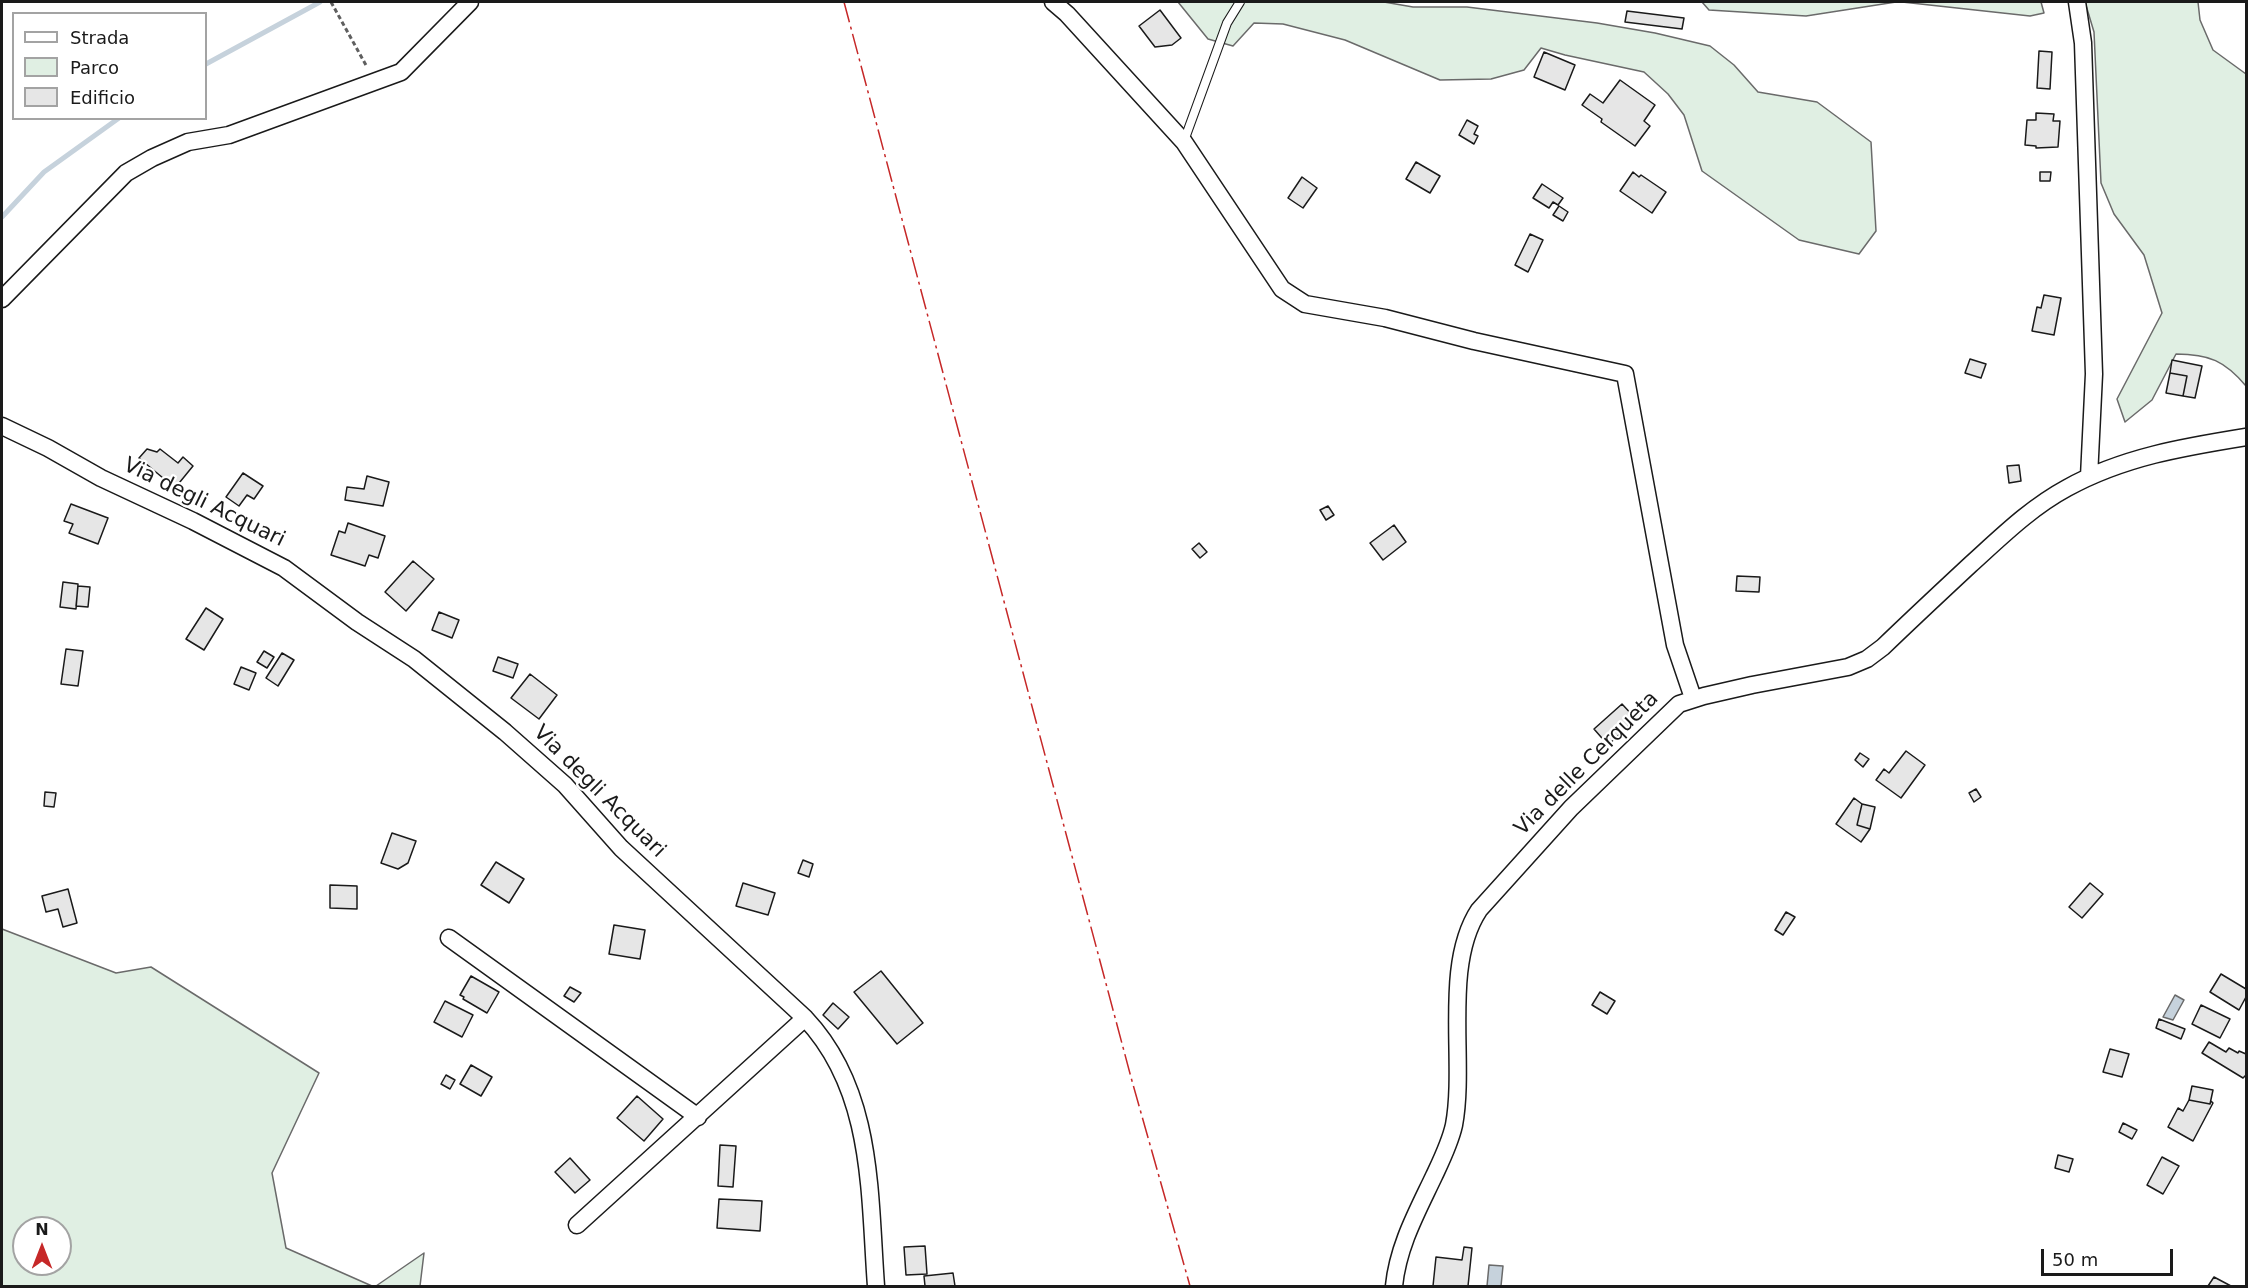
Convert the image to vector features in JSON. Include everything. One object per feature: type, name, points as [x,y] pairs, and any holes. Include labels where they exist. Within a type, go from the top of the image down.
[{"type":"street","points":[[2,299],[126,173],[188,142],[230,135],[401,72],[470,2]]},
{"type":"street","points":[[1053,2],[1068,14],[1184,142],[1282,289],[1305,304],[1385,318],[1474,341],[1625,374],[1675,645],[1693,699]]},
{"type":"street","points":[[2076,2],[2083,43],[2094,364],[2089,477]]},
{"type":"street","name":"Via degli Acquari","points":[[2,426],[48,448],[100,478],[194,520],[284,567],[357,622],[424,666],[565,784],[621,848],[805,1018],[832,1051],[847,1080],[858,1114],[867,1168],[876,1287]]},
{"type":"street","name":"Via delle Cerqueta","points":[[1394,1287],[1398,1258],[1404,1239],[1445,1153],[1453,1127],[1456,1101],[1460,972],[1464,942],[1479,910],[1582,797],[1679,704],[1776,680],[1841,669],[1866,658],[1883,646],[2018,521],[2050,498],[2089,477],[2121,464],[2162,452],[2247,437]]},
{"type":"street","points":[[449,938],[698,1117]]},
{"type":"street","points":[[577,1225],[805,1018]]},
{"type":"lane","points":[[1184,142],[1227,23],[1240,2]]},
{"type":"path","points":[[331,2],[362,54],[375,82]]},
{"type":"green space","points":[[1178,2],[1384,2],[1413,7],[1467,7],[1597,23],[1710,46],[1734,65],[1758,92],[1817,102],[1871,142],[1876,231],[1859,254],[1799,240],[1702,171],[1684,115],[1668,94],[1644,72],[1541,48],[1524,70],[1491,79],[1440,80],[1345,40],[1283,24],[1254,23],[1233,46],[1208,39]]},
{"type":"green space","points":[[1702,2],[1896,2],[1806,16],[1709,10]]},
{"type":"green space","points":[[1902,2],[2041,2],[2044,13],[2030,16]]},
{"type":"green space","points":[[2085,2],[2198,2],[2200,20],[2213,50],[2246,74],[2246,386],[2231,370],[2215,361],[2198,355],[2176,354],[2152,400],[2125,422],[2117,399],[2162,313],[2144,255],[2114,214],[2101,183],[2094,32]]},
{"type":"green space","points":[[2,929],[116,973],[151,967],[319,1073],[272,1173],[286,1248],[372,1286],[2,1286]]},
{"type":"green space","points":[[424,1253],[420,1286],[376,1286]]},
{"type":"shaded area","points":[[2175,995],[2184,1000],[2173,1020],[2163,1017]]},
{"type":"shaded area","points":[[1489,1265],[1503,1266],[1501,1286],[1487,1286]]},
{"type":"building","points":[[1160,10],[1181,38],[1172,45],[1155,47],[1139,26]]},
{"type":"building","points":[[1627,11],[1684,18],[1682,29],[1625,22]]},
{"type":"building","points":[[2039,51],[2052,52],[2050,89],[2037,88]]},
{"type":"building","points":[[1544,52],[1575,65],[1565,90],[1534,77]]},
{"type":"building","points":[[1620,80],[1655,105],[1644,121],[1650,126],[1635,146],[1601,122],[1602,119],[1582,105],[1590,94],[1603,103]]},
{"type":"building","points":[[2036,113],[2054,114],[2053,121],[2060,121],[2058,147],[2036,148],[2036,146],[2025,145],[2027,120],[2036,120]]},
{"type":"building","points":[[1467,120],[1478,126],[1474,134],[1478,136],[1474,144],[1459,135]]},
{"type":"building","points":[[1416,162],[1440,176],[1430,193],[1406,179]]},
{"type":"building","points":[[1633,172],[1666,192],[1652,213],[1620,191]]},
{"type":"building","points":[[2040,172],[2051,172],[2050,181],[2040,181]]},
{"type":"building","points":[[1302,177],[1317,188],[1303,208],[1288,198]]},
{"type":"building","points":[[1542,184],[1563,198],[1558,205],[1553,202],[1549,208],[1533,198]]},
{"type":"building","points":[[1559,206],[1568,212],[1563,221],[1553,215]]},
{"type":"building","points":[[1530,234],[1543,240],[1528,272],[1515,265]]},
{"type":"building","points":[[2044,295],[2061,298],[2054,335],[2032,331],[2037,307],[2041,308]]},
{"type":"building","points":[[1970,359],[1986,364],[1981,378],[1965,373]]},
{"type":"building","points":[[2172,360],[2202,366],[2195,398],[2183,396],[2187,376],[2170,373]]},
{"type":"building","points":[[2170,373],[2187,376],[2183,396],[2166,393]]},
{"type":"building","points":[[147,449],[157,452],[160,449],[178,463],[183,457],[193,466],[175,488],[139,458]]},
{"type":"building","points":[[2019,465],[2021,481],[2009,483],[2007,466]]},
{"type":"building","points":[[243,473],[263,486],[254,499],[247,495],[239,506],[226,497]]},
{"type":"building","points":[[367,476],[389,482],[383,506],[345,500],[347,487],[364,489]]},
{"type":"building","points":[[71,504],[108,518],[98,544],[69,533],[73,524],[64,521]]},
{"type":"building","points":[[1328,506],[1334,515],[1326,520],[1320,510]]},
{"type":"building","points":[[348,523],[385,536],[378,558],[369,555],[365,566],[331,555],[339,531],[345,533]]},
{"type":"building","points":[[1394,525],[1406,542],[1383,560],[1370,543]]},
{"type":"building","points":[[1199,543],[1207,552],[1200,558],[1192,549]]},
{"type":"building","points":[[413,561],[434,579],[406,611],[385,592]]},
{"type":"building","points":[[1737,576],[1760,577],[1759,592],[1736,591]]},
{"type":"building","points":[[63,582],[78,584],[76,609],[60,607]]},
{"type":"building","points":[[78,586],[90,587],[88,607],[76,606]]},
{"type":"building","points":[[206,608],[223,619],[204,650],[186,639]]},
{"type":"building","points":[[439,612],[459,620],[452,638],[432,630]]},
{"type":"building","points":[[66,649],[83,651],[78,686],[61,684]]},
{"type":"building","points":[[264,651],[274,657],[267,668],[257,662]]},
{"type":"building","points":[[282,653],[294,660],[278,686],[266,678]]},
{"type":"building","points":[[498,657],[518,664],[513,678],[493,671]]},
{"type":"building","points":[[241,667],[256,673],[249,690],[234,684]]},
{"type":"building","points":[[530,674],[557,695],[539,719],[511,698]]},
{"type":"building","points":[[1622,704],[1636,719],[1608,745],[1594,729]]},
{"type":"building","points":[[1906,751],[1925,765],[1901,798],[1876,780],[1884,769],[1889,773]]},
{"type":"building","points":[[1860,753],[1869,759],[1863,767],[1855,760]]},
{"type":"building","points":[[1976,789],[1981,797],[1974,802],[1969,793]]},
{"type":"building","points":[[45,792],[56,793],[54,807],[44,806]]},
{"type":"building","points":[[1854,798],[1862,804],[1857,825],[1870,829],[1861,842],[1836,824]]},
{"type":"building","points":[[1862,804],[1875,807],[1870,829],[1857,825]]},
{"type":"building","points":[[392,833],[416,841],[408,863],[398,869],[381,863]]},
{"type":"building","points":[[803,860],[813,864],[809,877],[798,873]]},
{"type":"building","points":[[496,862],[524,879],[509,903],[481,885]]},
{"type":"building","points":[[743,883],[775,893],[768,915],[736,906]]},
{"type":"building","points":[[2090,883],[2103,894],[2082,918],[2069,907]]},
{"type":"building","points":[[330,885],[357,886],[357,909],[330,908]]},
{"type":"building","points":[[68,889],[77,923],[63,927],[58,909],[46,912],[42,896]]},
{"type":"building","points":[[1786,912],[1795,917],[1783,935],[1775,930]]},
{"type":"building","points":[[614,925],[645,930],[640,959],[609,954]]},
{"type":"building","points":[[881,971],[923,1023],[897,1044],[854,992]]},
{"type":"building","points":[[2221,974],[2246,989],[2246,997],[2239,1010],[2210,992]]},
{"type":"building","points":[[471,976],[499,992],[487,1013],[460,995]]},
{"type":"building","points":[[570,987],[581,993],[574,1002],[564,996]]},
{"type":"building","points":[[1600,992],[1615,1001],[1607,1014],[1592,1005]]},
{"type":"building","points":[[445,1001],[473,1015],[462,1037],[434,1022]]},
{"type":"building","points":[[833,1003],[849,1017],[838,1029],[823,1015]]},
{"type":"building","points":[[2201,1005],[2230,1019],[2220,1038],[2192,1024]]},
{"type":"building","points":[[2159,1019],[2185,1029],[2181,1039],[2156,1028]]},
{"type":"building","points":[[2209,1042],[2226,1052],[2229,1048],[2246,1054],[2246,1075],[2243,1078],[2202,1053]]},
{"type":"building","points":[[2110,1049],[2129,1054],[2122,1077],[2103,1072]]},
{"type":"building","points":[[471,1065],[492,1077],[481,1096],[460,1084]]},
{"type":"building","points":[[446,1075],[455,1080],[450,1089],[441,1084]]},
{"type":"building","points":[[2192,1086],[2213,1090],[2210,1104],[2189,1100]]},
{"type":"building","points":[[637,1096],[663,1119],[644,1141],[617,1118]]},
{"type":"building","points":[[2189,1100],[2213,1103],[2193,1141],[2168,1127],[2178,1108],[2183,1111]]},
{"type":"building","points":[[2123,1123],[2137,1130],[2132,1139],[2119,1132]]},
{"type":"building","points":[[720,1145],[736,1146],[733,1187],[718,1186]]},
{"type":"building","points":[[2058,1155],[2073,1159],[2069,1172],[2055,1168]]},
{"type":"building","points":[[2162,1157],[2179,1166],[2163,1194],[2147,1185]]},
{"type":"building","points":[[570,1158],[590,1180],[575,1193],[555,1172]]},
{"type":"building","points":[[719,1199],[762,1201],[760,1231],[717,1228]]},
{"type":"building","points":[[925,1246],[927,1274],[906,1275],[904,1247]]},
{"type":"building","points":[[1464,1247],[1472,1248],[1468,1286],[1433,1286],[1436,1257],[1462,1260]]},
{"type":"building","points":[[953,1273],[955,1286],[925,1286],[924,1276]]},
{"type":"building","points":[[2214,1277],[2231,1286],[2208,1286]]},
{"type":"waterway","points":[[207,63],[320,2]]},
{"type":"waterway","points":[[2,217],[44,172],[116,120]]},
{"type":"power","points":[[844,2],[1132,1081],[1190,1286]]}]
